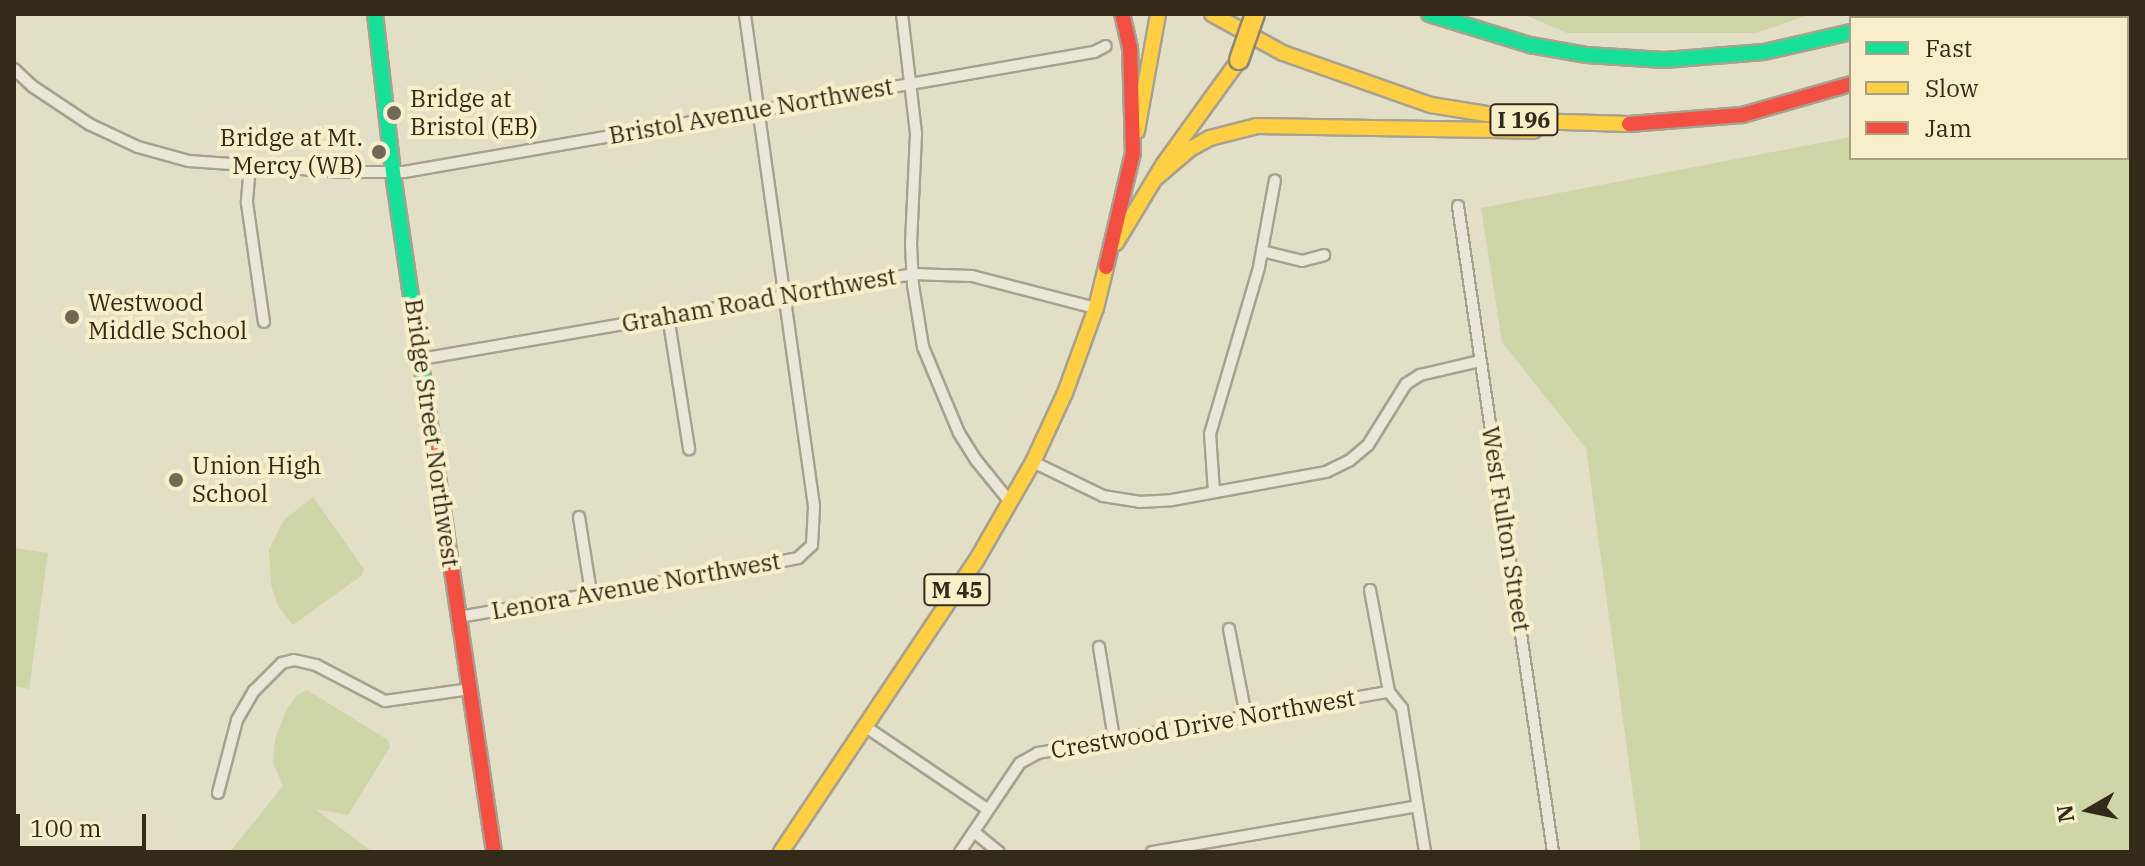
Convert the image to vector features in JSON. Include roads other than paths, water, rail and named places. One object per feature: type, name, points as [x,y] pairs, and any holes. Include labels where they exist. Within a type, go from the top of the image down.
[{"type":"main road","name":"Bridge Street Northwest","points":[[375,14],[393,172],[494,852]]},
{"type":"main road","points":[[1122,14],[1130,48],[1133,153]]},
{"type":"main road","name":"M 45","points":[[781,852],[976,561],[1033,462],[1065,393],[1096,308],[1111,249],[1133,153],[1158,14]]},
{"type":"main road","name":"I 196","points":[[1212,14],[1283,53],[1328,72],[1431,105],[1530,121],[1651,125],[1742,115],[1849,85]]},
{"type":"main road","points":[[1111,249],[1134,219],[1156,178],[1239,60],[1255,14]]},
{"type":"main road","points":[[1429,14],[1491,36],[1615,58],[1712,59],[1817,42],[1849,33]]},
{"type":"main road","points":[[1466,14],[1558,50]]},
{"type":"main road","points":[[1156,178],[1190,149],[1210,138],[1257,126],[1618,133],[1651,125]]},
{"type":"street","points":[[745,14],[782,296]]},
{"type":"street","points":[[902,14],[911,84],[916,167],[911,244],[923,347],[933,375],[976,460],[1010,502]]},
{"type":"street","name":"Bristol Avenue Northwest","points":[[14,69],[70,114],[126,142],[189,161],[393,172],[1094,52],[1106,46]]},
{"type":"street","points":[[250,166],[247,203],[264,322]]},
{"type":"street","points":[[1214,492],[1210,434],[1262,251],[1275,180]]},
{"type":"street","name":"West Fulton Street","points":[[1458,206],[1553,852]]},
{"type":"street","points":[[1262,251],[1302,261],[1324,255]]},
{"type":"street","name":"Graham Road Northwest","points":[[421,359],[913,274],[983,278],[1096,308]]},
{"type":"street","name":"Lenora Avenue Northwest","points":[[459,617],[788,560],[809,549],[815,532],[814,506],[782,296]]},
{"type":"street","points":[[668,316],[689,449]]},
{"type":"street","points":[[1033,462],[1103,496],[1120,500],[1172,500],[1326,472],[1349,461],[1368,445],[1406,384],[1420,375],[1480,361]]},
{"type":"street","points":[[579,517],[591,593]]},
{"type":"street","points":[[1370,590],[1389,692],[1402,708],[1425,852]]},
{"type":"street","points":[[1229,629],[1246,716]]},
{"type":"street","points":[[1099,647],[1114,739]]},
{"type":"street","points":[[218,793],[237,720],[254,691],[282,663],[294,660],[316,665],[385,701],[470,689]]},
{"type":"street","name":"Crestwood Drive Northwest","points":[[987,809],[1020,763],[1038,753],[1389,692]]},
{"type":"street","points":[[866,727],[987,809],[960,852]]},
{"type":"street","points":[[1152,852],[1417,806]]},
{"type":"street","points":[[974,832],[999,852]]},
{"type":"place","name":"Bridge at Bristol (EB)","points":[[394,113]]},
{"type":"place","name":"Bridge at Mt. Mercy (WB)","points":[[379,152]]},
{"type":"place","name":"Westwood Middle School","points":[[72,317]]},
{"type":"place","name":"Union High School","points":[[176,480]]}]
